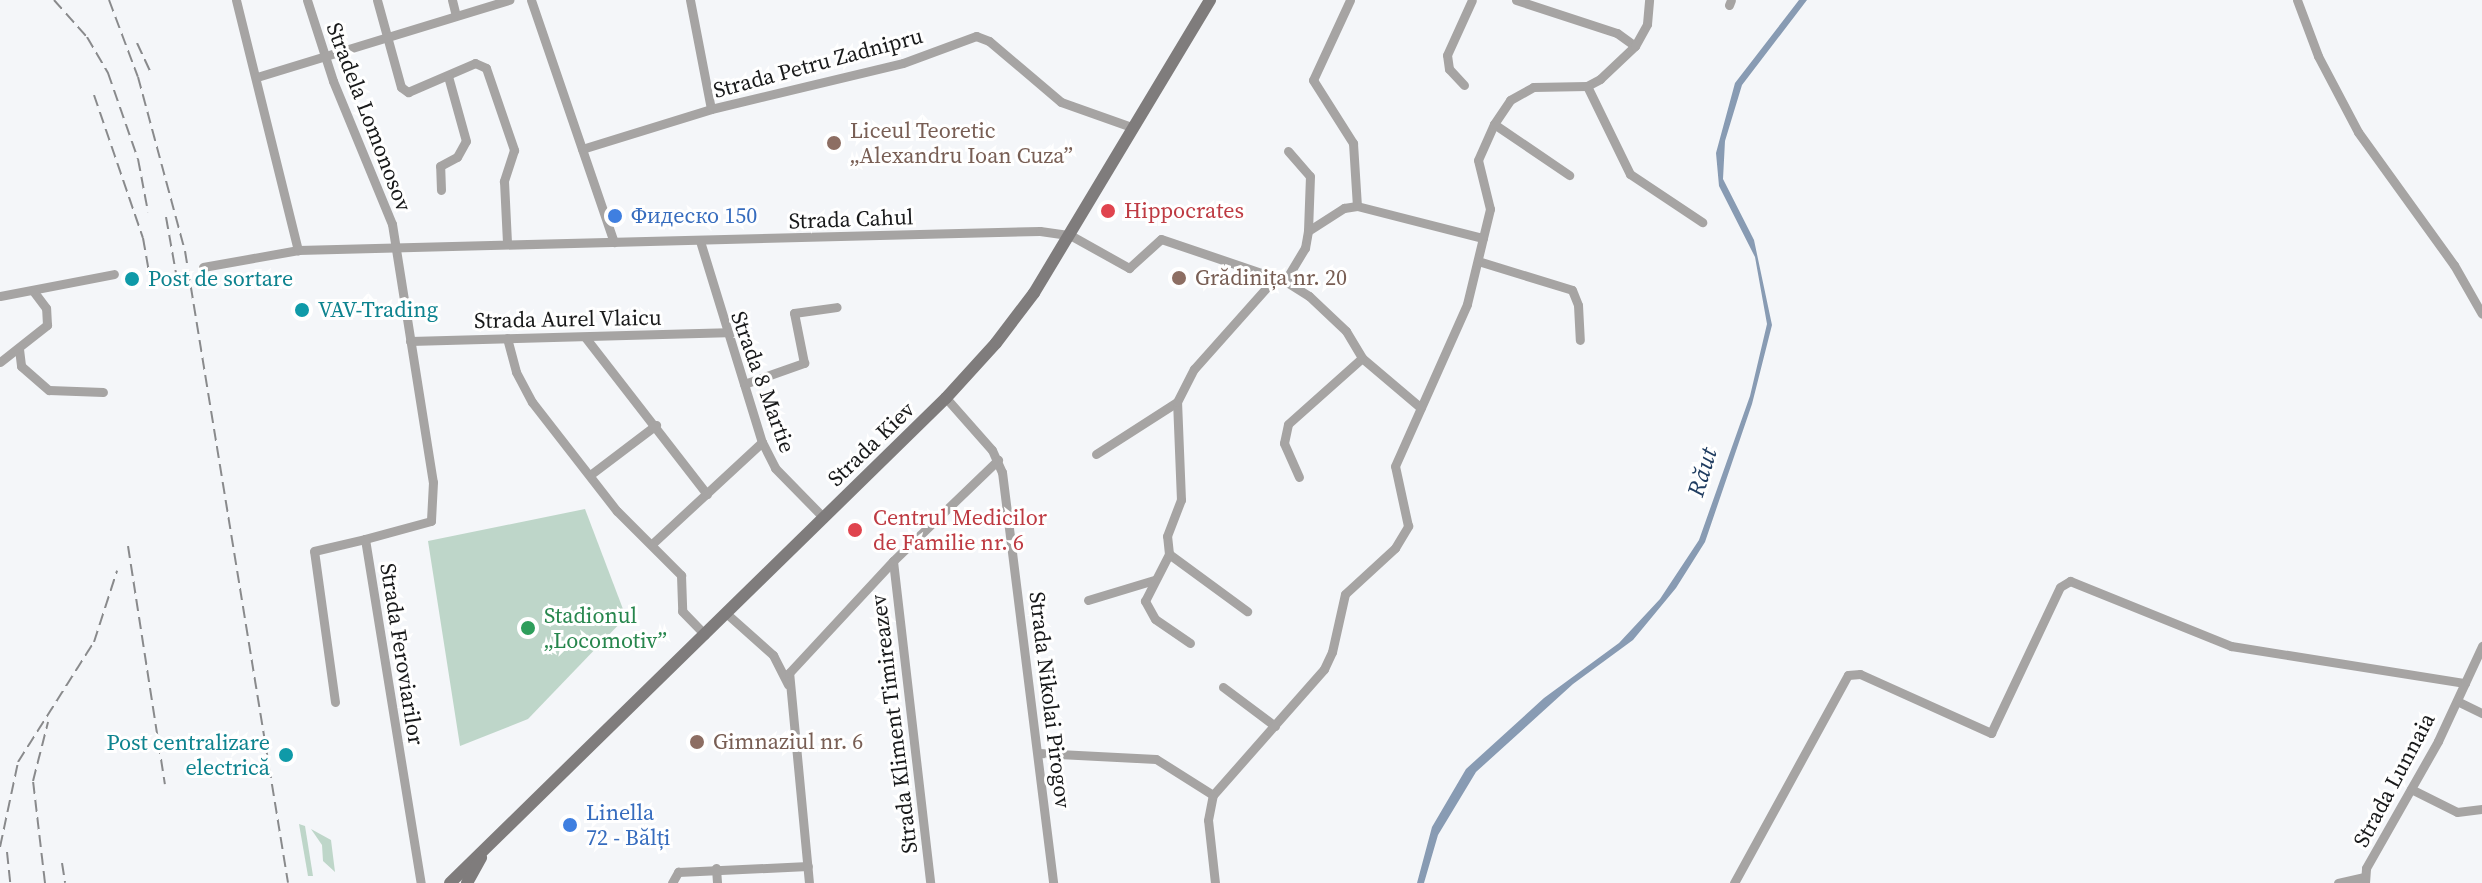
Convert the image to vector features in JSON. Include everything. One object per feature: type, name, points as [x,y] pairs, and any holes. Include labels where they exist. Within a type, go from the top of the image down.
[{"type":"main road","name":"Strada Kiev","points":[[450,883],[946,398],[1015,321],[1210,0]]},
{"type":"main road","name":"Strada Kiev","points":[[467,883],[482,855]]},
{"type":"street","points":[[236,0],[298,250]]},
{"type":"street","name":"Stradela Lomonosov","points":[[307,0],[324,57],[382,192],[396,247]]},
{"type":"street","points":[[377,0],[401,87],[413,92],[481,62],[509,124],[514,150],[504,181],[507,242]]},
{"type":"street","points":[[452,0],[456,16]]},
{"type":"street","points":[[257,77],[509,0]]},
{"type":"street","points":[[531,0],[614,242]]},
{"type":"street","points":[[690,0],[711,109]]},
{"type":"street","points":[[1350,0],[1313,80],[1353,143],[1357,206]]},
{"type":"street","points":[[1464,85],[1449,69],[1447,55],[1472,0]]},
{"type":"street","points":[[1516,0],[1617,33],[1635,46]]},
{"type":"street","points":[[1215,883],[1215,848],[1208,820],[1213,795],[1329,661],[1345,594],[1403,537],[1409,515],[1395,466],[1458,330],[1478,261],[1490,200],[1478,160],[1494,124],[1510,100],[1533,87],[1587,86],[1635,46],[1647,24],[1649,0]]},
{"type":"street","points":[[2297,0],[2318,56],[2358,132],[2454,265],[2482,314]]},
{"type":"street","name":"Strada Petru Zadnipru","points":[[582,149],[711,109],[903,63],[976,36],[989,41],[1061,102],[1134,128]]},
{"type":"street","points":[[441,190],[440,166],[457,157],[466,141],[448,76]]},
{"type":"street","points":[[1587,86],[1630,174],[1702,222]]},
{"type":"street","points":[[1494,124],[1569,175]]},
{"type":"street","points":[[1096,454],[1177,402],[1194,369],[1280,280],[1305,248],[1310,176],[1288,151]]},
{"type":"street","points":[[1308,231],[1331,213],[1357,206],[1483,238]]},
{"type":"street","name":"Strada Cahul","points":[[203,267],[298,250],[507,242],[700,241],[1040,231],[1070,235],[1129,268],[1161,239],[1280,280],[1336,320],[1362,358],[1421,408]]},
{"type":"street","name":"Strada 8 Martie","points":[[700,241],[762,442],[775,468],[824,518]]},
{"type":"street","points":[[365,539],[431,521],[433,482],[396,247]]},
{"type":"street","points":[[1478,261],[1572,290],[1578,300],[1580,340]]},
{"type":"street","points":[[0,282],[1,296],[114,274]]},
{"type":"street","points":[[0,362],[48,322],[44,304],[34,292]]},
{"type":"street","points":[[744,384],[804,363],[794,313],[837,307]]},
{"type":"street","name":"Strada Aurel Vlaicu","points":[[410,341],[726,332]]},
{"type":"street","points":[[585,337],[627,397],[656,425],[707,494]]},
{"type":"street","points":[[507,338],[522,385],[590,475],[681,575],[682,611],[705,635]]},
{"type":"street","points":[[19,349],[21,366],[49,390],[103,392]]},
{"type":"street","points":[[1299,477],[1284,443],[1288,424],[1362,358]]},
{"type":"street","points":[[809,883],[789,687],[793,667],[893,561],[998,460],[946,398]]},
{"type":"street","points":[[1177,402],[1182,494],[1167,536],[1169,554],[1145,601],[1148,611],[1190,643]]},
{"type":"street","points":[[590,475],[656,425]]},
{"type":"street","points":[[652,544],[762,442]]},
{"type":"street","name":"Strada Nikolai Pirogov","points":[[998,460],[1039,753],[1053,883]]},
{"type":"street","name":"Strada Feroviarilor","points":[[335,702],[314,551],[365,539],[421,883]]},
{"type":"street","points":[[1169,554],[1247,611]]},
{"type":"street","name":"Strada Kliment Timireazev","points":[[893,561],[930,883]]},
{"type":"street","points":[[1088,600],[1154,580]]},
{"type":"street","points":[[1734,883],[1848,675],[1860,674],[1991,733],[2060,587],[2070,581],[2231,646],[2465,683]]},
{"type":"street","points":[[727,614],[773,655],[789,687]]},
{"type":"street","name":"Strada Lunnaia","points":[[2338,883],[2364,880],[2457,701],[2482,646]]},
{"type":"street","points":[[1223,687],[1275,726]]},
{"type":"street","points":[[2457,701],[2482,713]]},
{"type":"street","points":[[1039,753],[1156,759],[1213,795]]},
{"type":"street","points":[[2411,789],[2457,812],[2482,809]]},
{"type":"street","points":[[672,883],[676,872],[808,866]]},
{"type":"street","points":[[716,868],[717,883]]},
{"type":"green space","name":"Stadionul „Locomotiv”","points":[[585,509],[626,617],[528,719],[460,746],[428,541]]},
{"type":"green space","points":[[299,824],[305,826],[313,876],[308,876]]},
{"type":"green space","points":[[311,829],[331,840],[335,872],[323,861],[322,845]]},
{"type":"water","points":[[1799,0],[1807,0],[1742,85],[1725,141],[1723,179],[1754,240],[1772,325],[1752,404],[1705,542],[1676,588],[1633,640],[1573,684],[1476,772],[1438,835],[1424,883],[1417,883],[1432,827],[1466,769],[1544,698],[1619,643],[1660,599],[1699,540],[1750,396],[1767,324],[1755,257],[1719,186],[1716,153],[1735,83]]},
{"type":"railway","points":[[54,0],[87,37],[108,73],[138,159],[148,212]]},
{"type":"railway","points":[[109,0],[138,77],[185,251],[288,883]]},
{"type":"railway","points":[[137,43],[152,75]]},
{"type":"railway","points":[[94,95],[143,238],[152,289]]},
{"type":"railway","points":[[166,217],[176,273]]},
{"type":"railway","points":[[128,546],[165,784]]},
{"type":"railway","points":[[0,847],[18,762],[94,642],[117,571]]},
{"type":"railway","points":[[45,883],[33,781],[48,722]]},
{"type":"railway","points":[[7,852],[10,883]]},
{"type":"railway","points":[[62,863],[65,883]]},
{"type":"place","name":"Liceul Teoretic „Alexandru Ioan Cuza”","points":[[834,143]]},
{"type":"place","name":"Hippocrates","points":[[1108,211]]},
{"type":"place","name":"Фидеско 150","points":[[615,216]]},
{"type":"place","name":"Grădinița nr. 20","points":[[1179,278]]},
{"type":"place","name":"Post de sortare","points":[[132,279]]},
{"type":"place","name":"VAV-Trading","points":[[302,310]]},
{"type":"place","name":"Centrul Medicilor de Familie nr. 6","points":[[855,530]]},
{"type":"place","name":"Stadionul „Locomotiv”","points":[[528,628]]},
{"type":"place","name":"Gimnaziul nr. 6","points":[[697,742]]},
{"type":"place","name":"Post centralizare electrică","points":[[286,755]]},
{"type":"place","name":"Linella 72 - Bălți","points":[[570,825]]},
{"type":"water label","name":"Răut","points":[[1702,472]]}]
